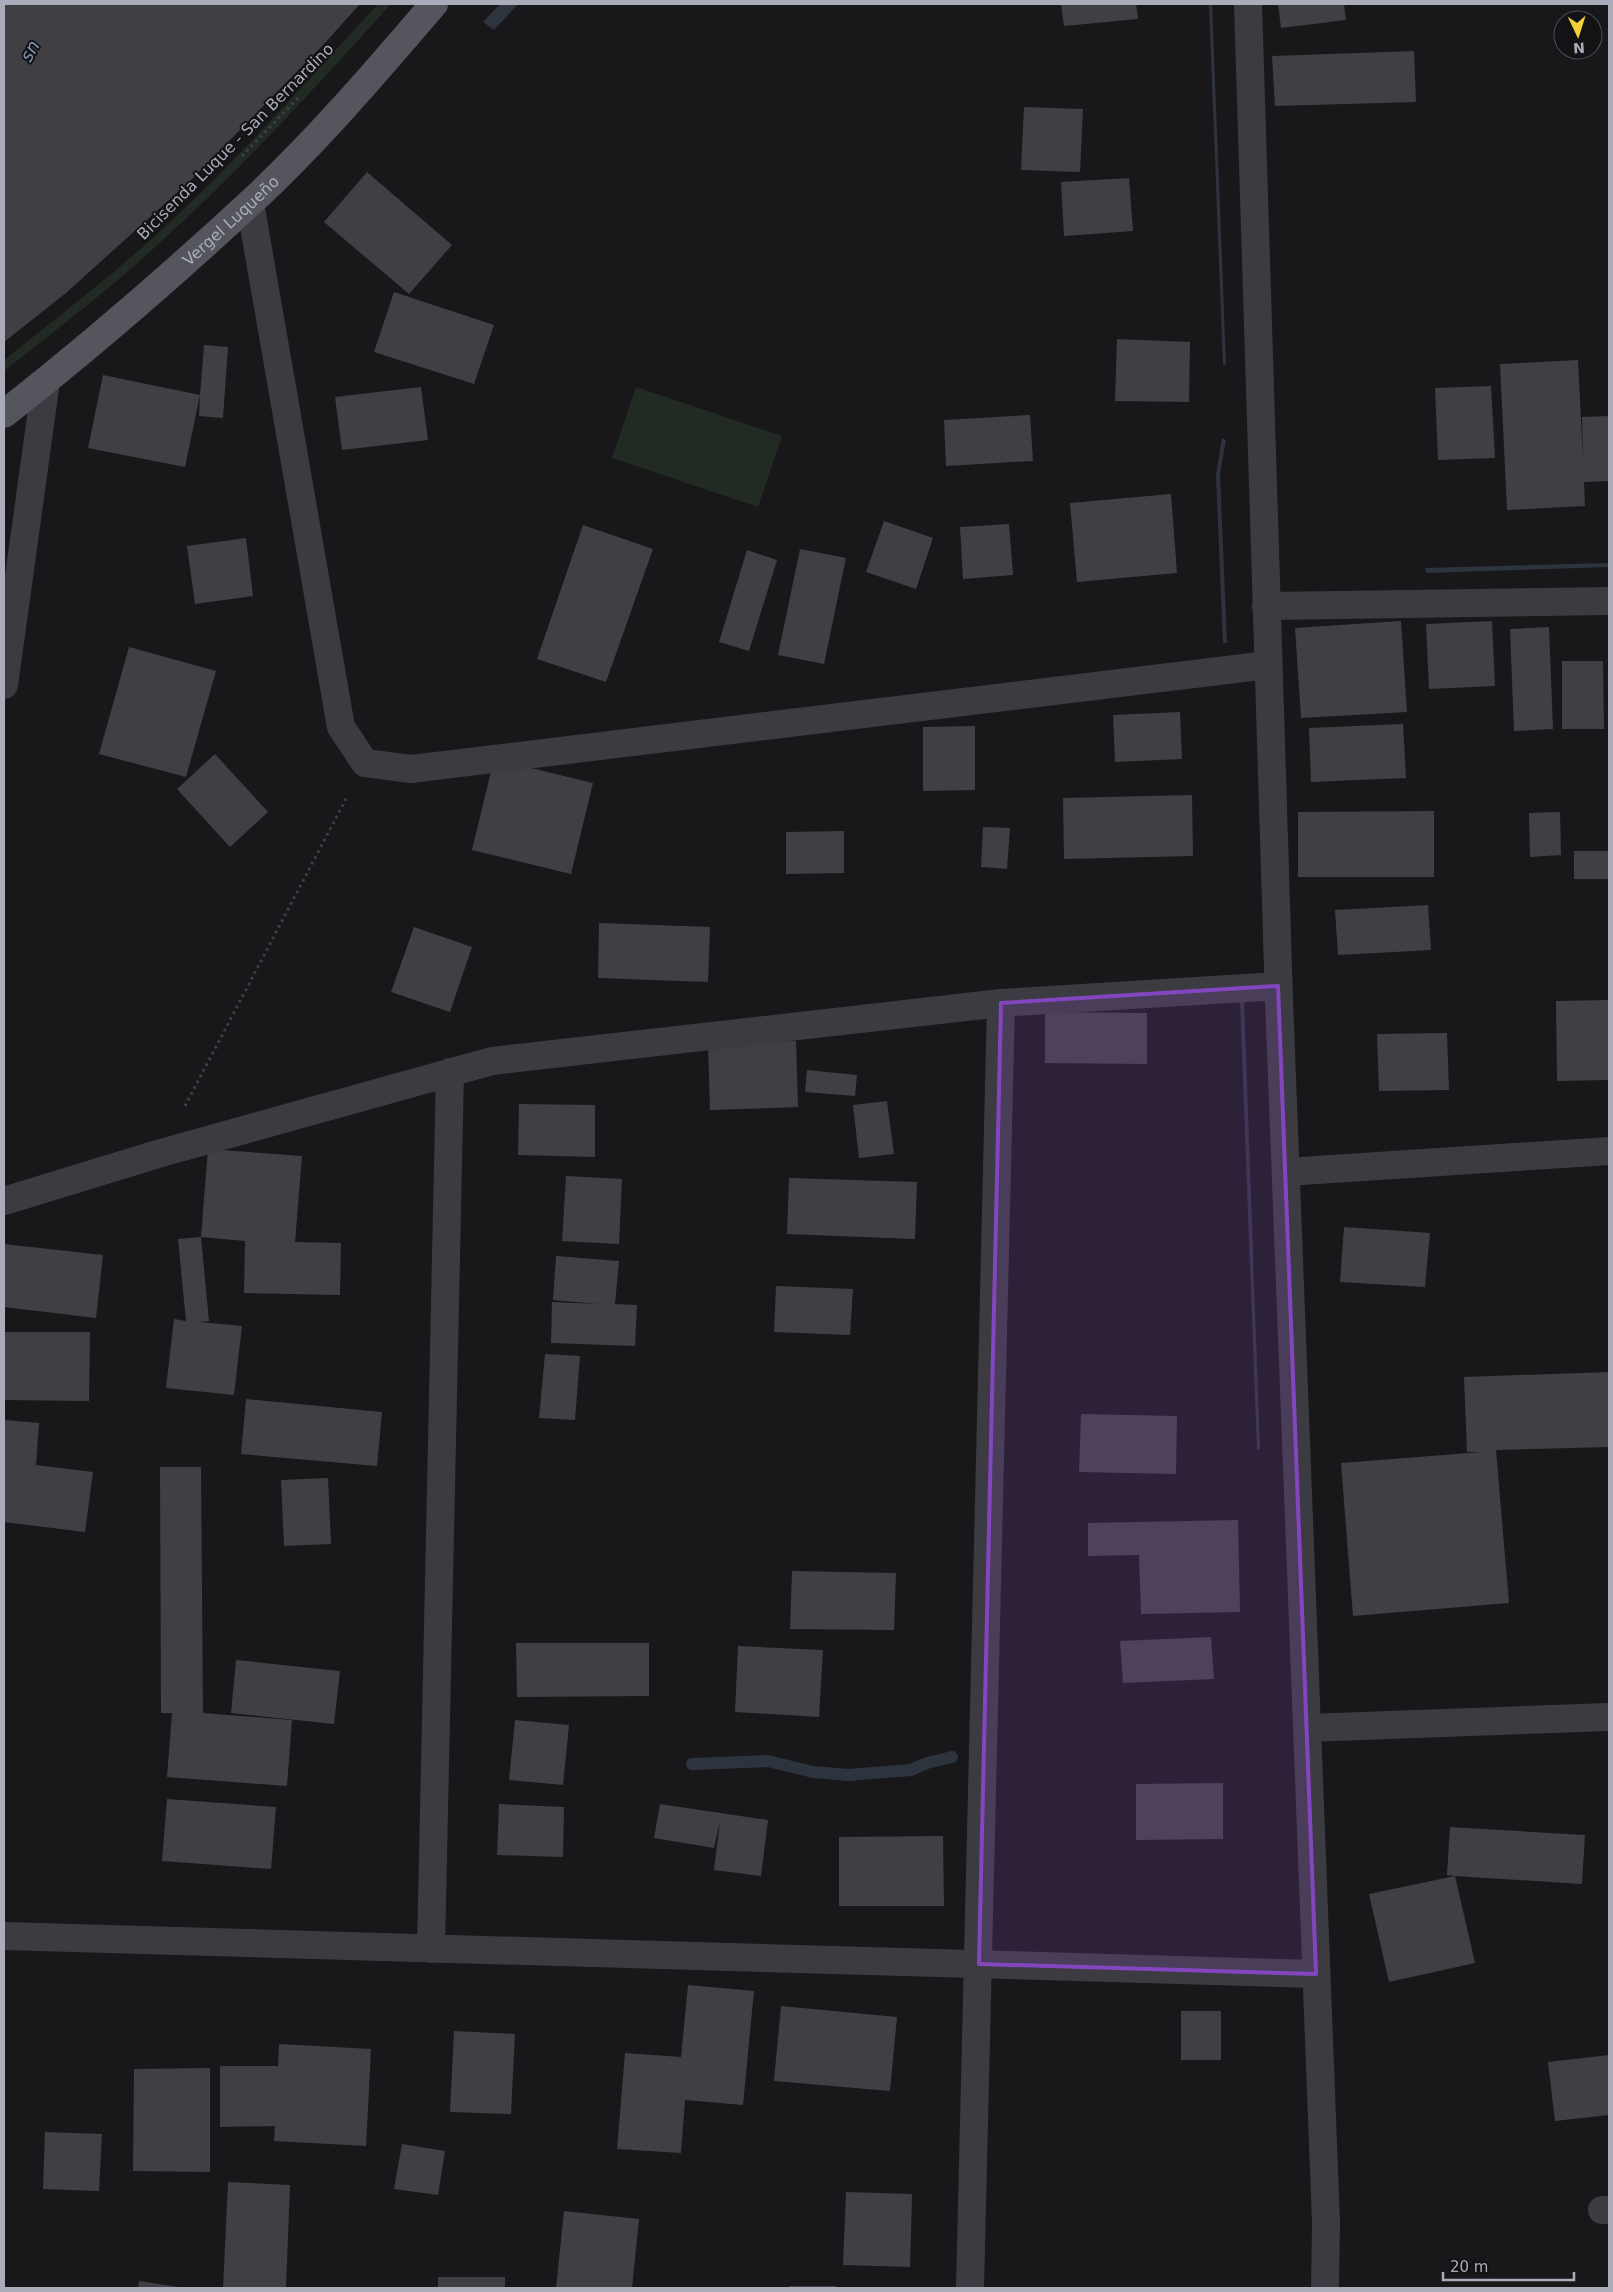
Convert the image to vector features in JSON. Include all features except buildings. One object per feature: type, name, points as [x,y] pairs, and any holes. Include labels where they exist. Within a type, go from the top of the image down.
[{"type":"main road","name":"Vergel Luqueño","points":[[4,414],[96,340],[250,204],[326,125],[434,4]]},
{"type":"street","points":[[1248,4],[1278,986],[1326,2222],[1325,2288]]},
{"type":"street","points":[[250,204],[341,727],[365,764],[411,769],[1268,665]]},
{"type":"street","points":[[4,685],[46,381]]},
{"type":"street","points":[[1266,606],[1609,601]]},
{"type":"street","points":[[4,1201],[161,1153],[492,1061],[1002,1003],[1278,986]]},
{"type":"street","points":[[970,2288],[1002,1003]]},
{"type":"street","points":[[430,1949],[450,1072]]},
{"type":"street","points":[[1286,1172],[1609,1151]]},
{"type":"street","points":[[1306,1728],[1609,1717]]},
{"type":"street","points":[[4,1936],[1316,1974]]},
{"type":"path","name":"Bicisenda Luque - San Bernardino","points":[[236,162],[304,92]]},
{"type":"path","points":[[161,1153],[365,764]]},
{"type":"highlighted area","points":[[1278,986],[1316,1974],[979,1964],[1001,1003]]},
{"type":"shaded area","points":[[378,4],[391,4],[246,160],[185,220],[80,312],[4,371],[4,360],[130,258],[208,186]]},
{"type":"shaded area","points":[[500,4],[518,4],[494,30],[483,22]]},
{"type":"shaded area","points":[[1209,4],[1212,4],[1226,365],[1223,364]]},
{"type":"shaded area","points":[[636,387],[782,436],[758,507],[612,458]]},
{"type":"shaded area","points":[[1222,438],[1226,440],[1220,474],[1227,643],[1223,643],[1216,475]]},
{"type":"shaded area","points":[[1609,563],[1609,567],[1426,573],[1425,568]]},
{"type":"shaded area","points":[[1244,1001],[1260,1449],[1257,1450],[1240,1002]]},
{"type":"waterway","points":[[692,1764],[768,1761],[813,1772],[848,1775],[911,1770],[927,1763],[952,1757]]},
{"type":"water label","name":"sn","points":[[30,51]]}]
